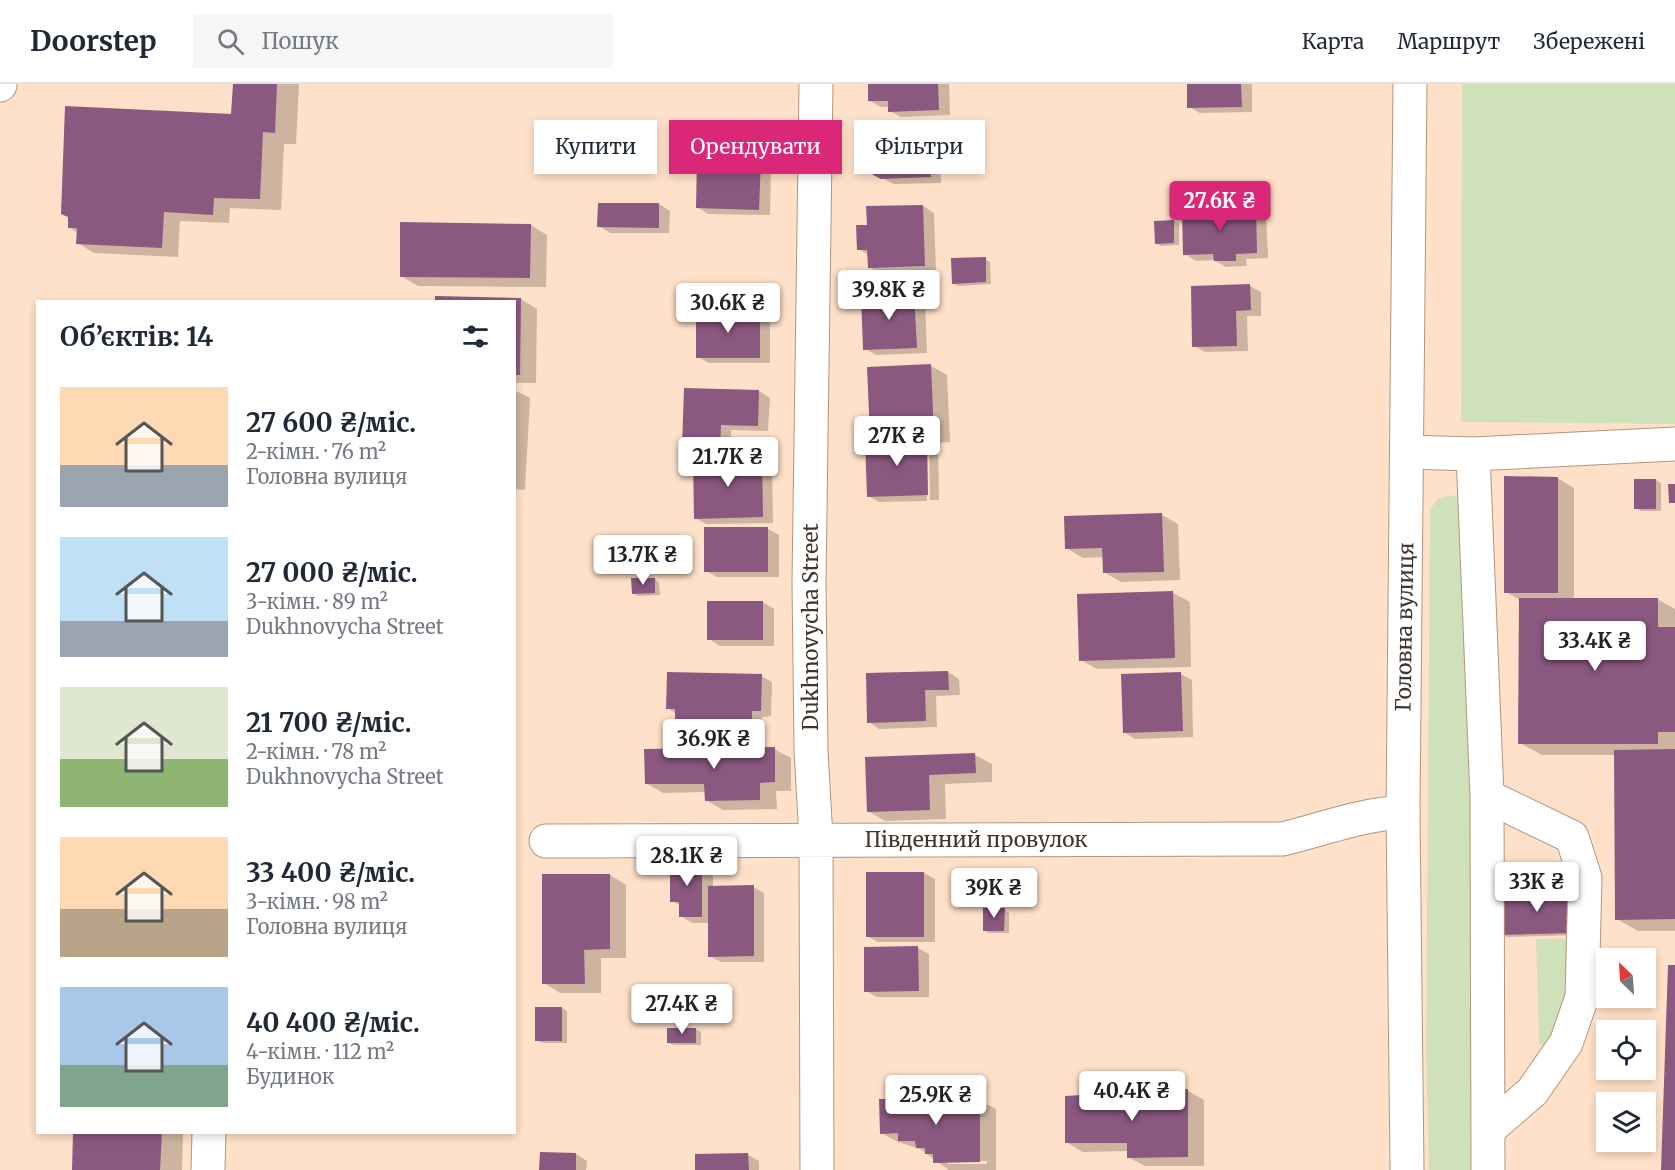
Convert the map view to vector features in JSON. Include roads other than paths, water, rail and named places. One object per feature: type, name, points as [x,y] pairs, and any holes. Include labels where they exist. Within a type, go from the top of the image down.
[{"type":"street","name":"Dukhnovycha Street","points":[[816,84],[809,582],[811,750],[816,839],[817,1170]]},
{"type":"street","name":"Головна вулиця","points":[[1407,1170],[1403,812],[1410,84]]},
{"type":"street","points":[[1408,452],[1473,454],[1675,444]]},
{"type":"street","points":[[1473,454],[1487,796],[1488,1170]]},
{"type":"street","points":[[1487,796],[1572,837],[1585,878],[1582,997],[1566,1042],[1532,1092],[1488,1130]]},
{"type":"street","name":"Південний провулок","points":[[546,841],[1283,839],[1346,823],[1374,813],[1403,812]]},
{"type":"street","points":[[208,1170],[209,1134]]}]
